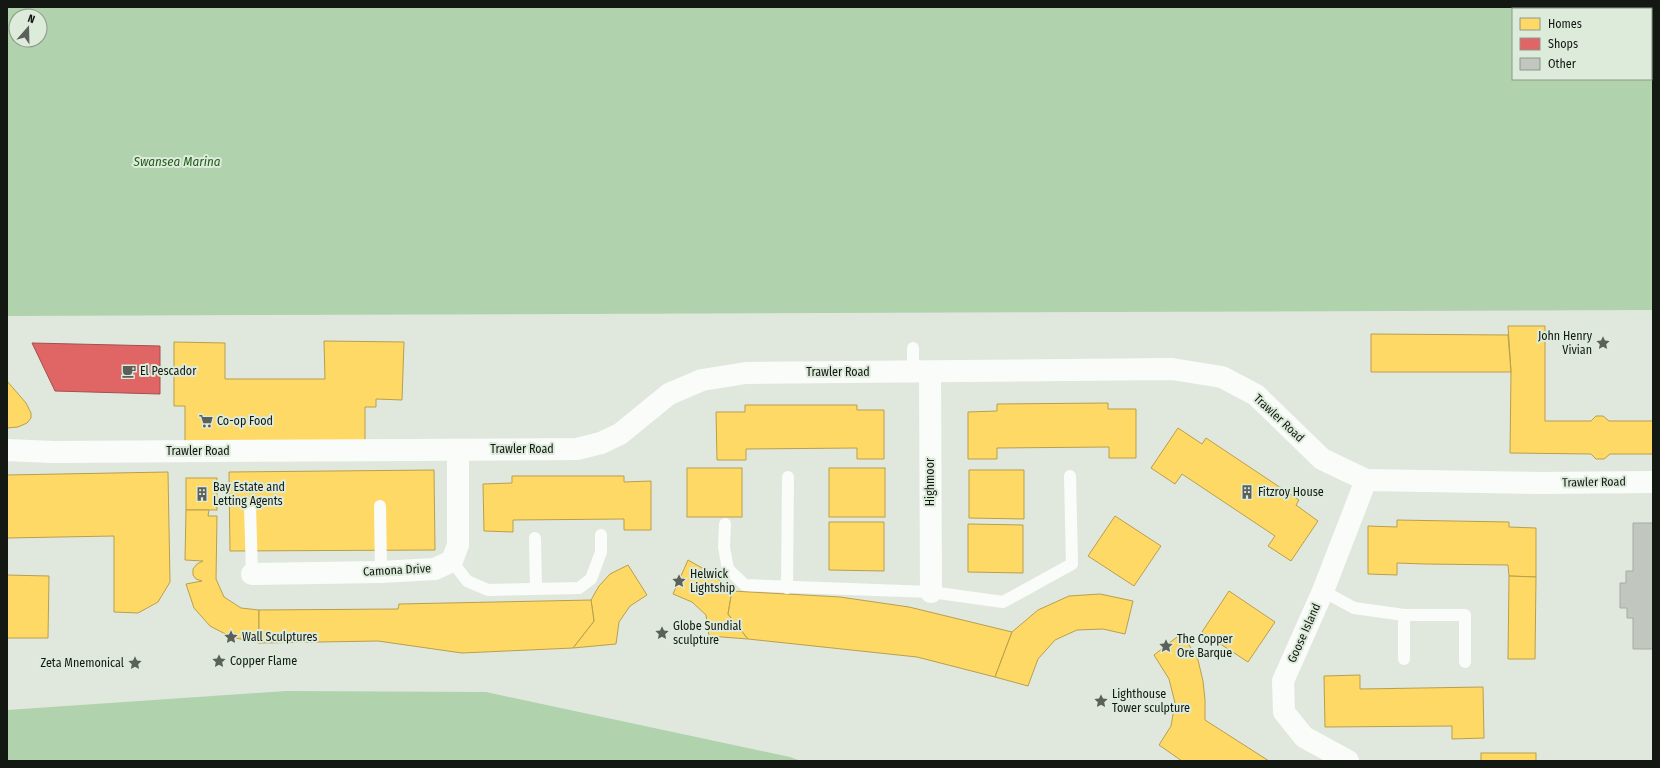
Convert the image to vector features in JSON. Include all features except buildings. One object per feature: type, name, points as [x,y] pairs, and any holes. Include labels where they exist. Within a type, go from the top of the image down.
[{"type":"street","name":"Trawler Road","points":[[7,450],[61,452],[577,449],[601,443],[620,434],[669,394],[702,380],[746,373],[1172,369],[1222,377],[1256,395],[1322,459],[1366,480],[1542,483],[1653,482]]},
{"type":"street","name":"Highmoor","points":[[922,372],[931,592]]},
{"type":"street","points":[[452,561],[458,545],[458,450]]},
{"type":"street","name":"Goose Island","points":[[1348,761],[1304,737],[1284,712],[1282,681],[1323,591],[1366,480]]},
{"type":"street","name":"Camona Drive","points":[[252,574],[381,572],[435,569],[452,561]]},
{"type":"lane","points":[[913,348],[922,372]]},
{"type":"lane","points":[[724,524],[724,547],[728,569],[745,585],[787,588],[931,592],[1004,602],[1072,564],[1070,476]]},
{"type":"lane","points":[[787,588],[788,477]]},
{"type":"lane","points":[[250,506],[252,574]]},
{"type":"lane","points":[[380,506],[381,572]]},
{"type":"lane","points":[[452,561],[467,581],[488,590],[579,588],[591,579],[601,552],[601,535]]},
{"type":"lane","points":[[535,538],[536,589]]},
{"type":"lane","points":[[1323,591],[1354,608],[1404,615],[1465,615],[1465,662]]},
{"type":"lane","points":[[1404,615],[1404,659]]},
{"type":"water","name":"Swansea Marina","points":[[7,7],[1653,7],[1653,310],[7,316]]},
{"type":"water","points":[[286,691],[486,692],[790,757],[801,761],[7,761],[7,710]]},
{"type":"place","name":"John Henry Vivian","points":[[1603,343]]},
{"type":"place","name":"El Pescador","points":[[129,371]]},
{"type":"place","name":"Co-op Food","points":[[206,421]]},
{"type":"place","name":"Fitzroy House","points":[[1247,492]]},
{"type":"place","name":"Bay Estate and Letting Agents","points":[[202,494]]},
{"type":"place","name":"Helwick Lightship","points":[[679,581]]},
{"type":"place","name":"Globe Sundial sculpture","points":[[662,633]]},
{"type":"place","name":"Wall Sculptures","points":[[231,637]]},
{"type":"place","name":"The Copper Ore Barque","points":[[1166,646]]},
{"type":"place","name":"Copper Flame","points":[[219,661]]},
{"type":"place","name":"Zeta Mnemonical","points":[[135,663]]},
{"type":"place","name":"Lighthouse Tower sculpture","points":[[1101,701]]}]
